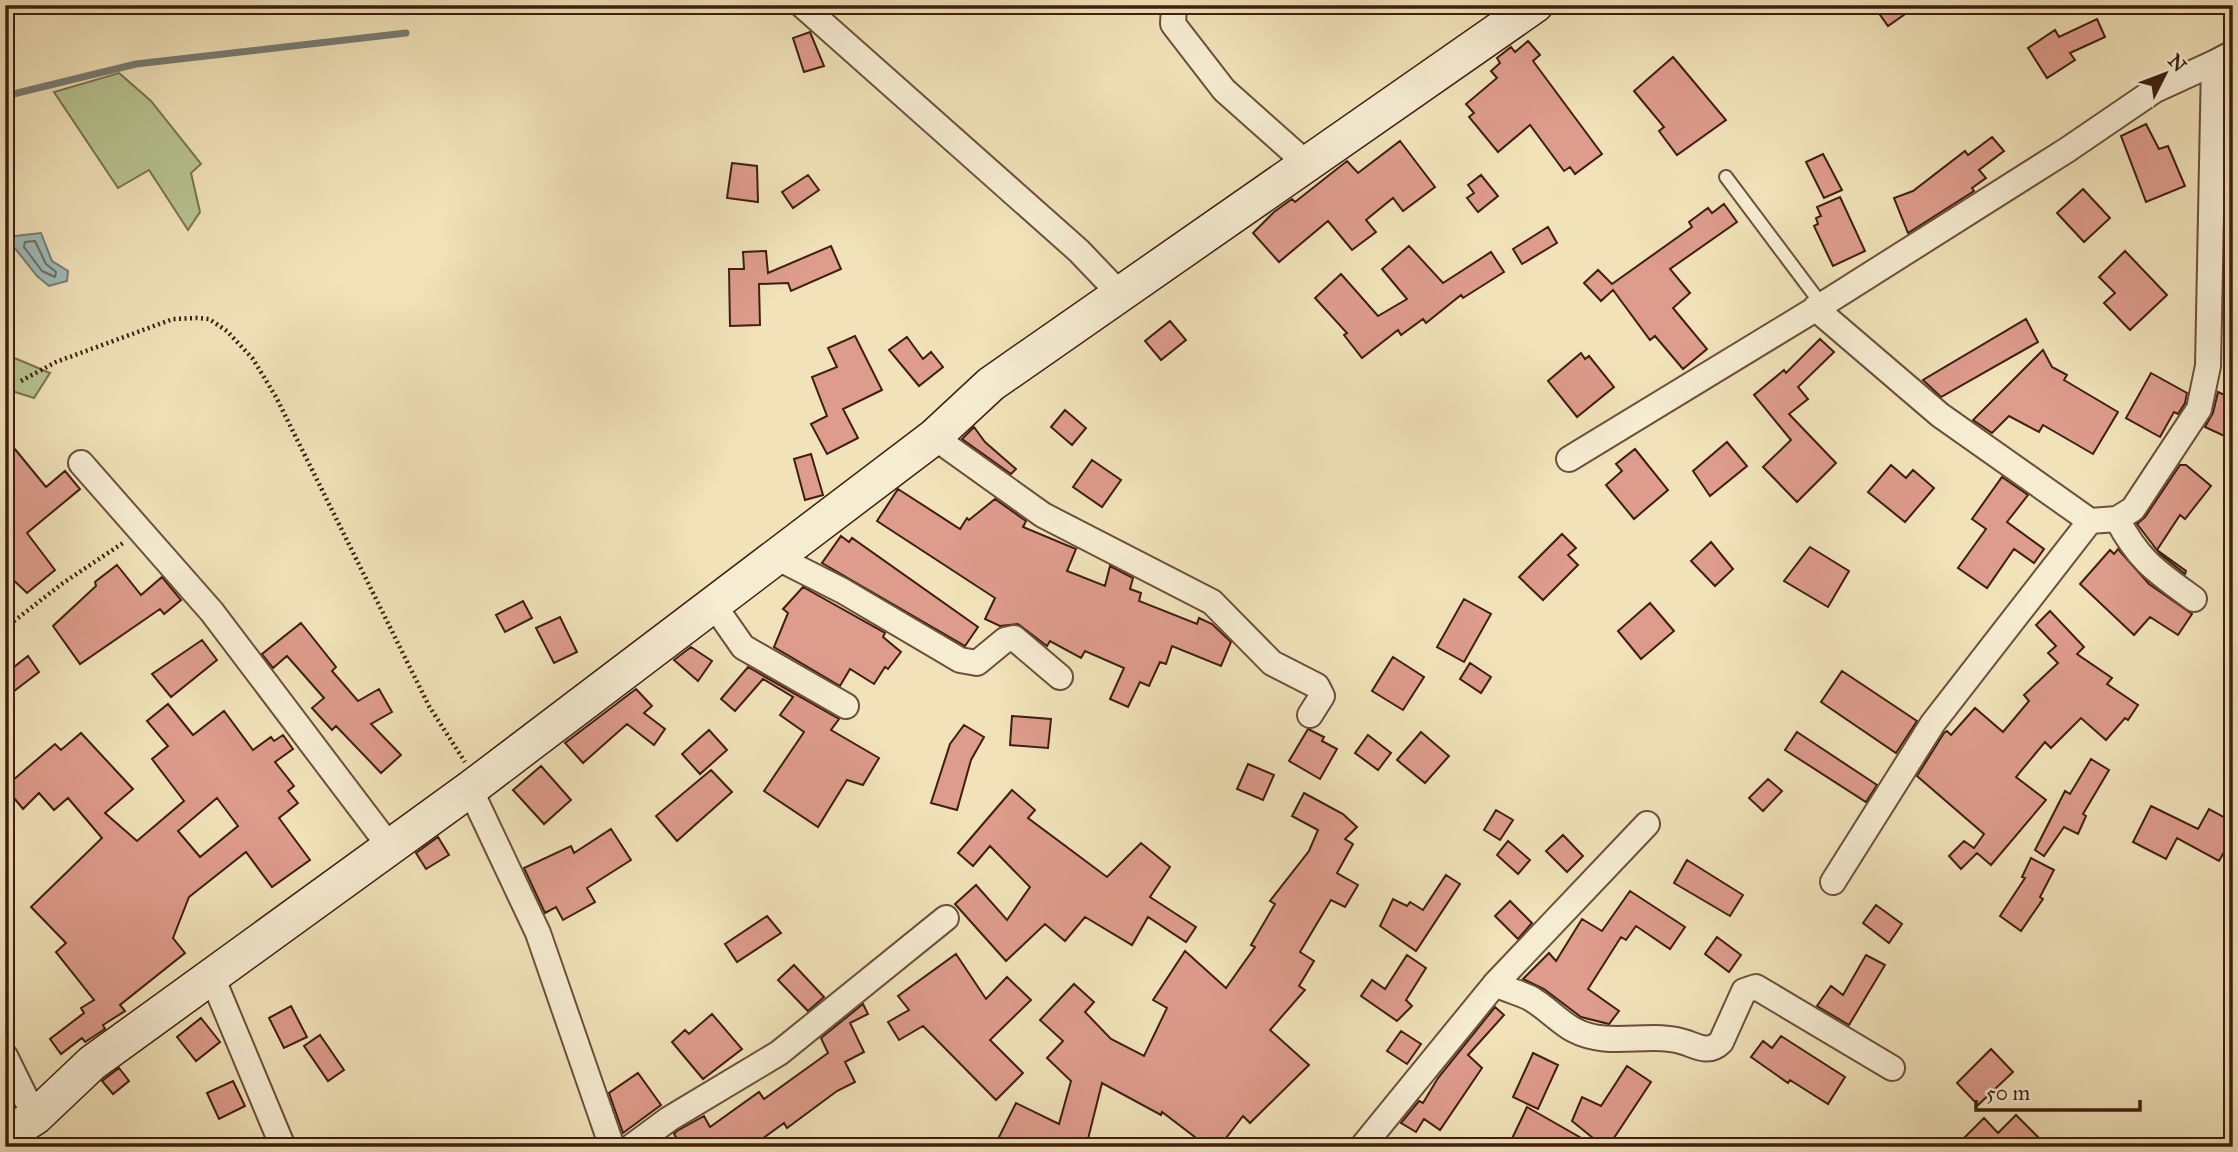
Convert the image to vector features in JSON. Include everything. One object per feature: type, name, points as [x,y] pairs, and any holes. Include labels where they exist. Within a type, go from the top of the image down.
[{"type":"street","points":[[803,5],[1079,251],[1120,294]]},
{"type":"street","points":[[1174,5],[1174,24],[1224,90],[1306,163]]},
{"type":"street","points":[[5,1136],[35,1117],[92,1063],[474,786],[934,437],[991,384],[1535,5]]},
{"type":"street","points":[[1569,458],[1818,307],[2067,150],[2155,90],[2223,58],[2208,366],[2199,409],[2133,509],[2117,519],[2090,520],[1940,415],[1818,307]]},
{"type":"street","points":[[934,437],[1043,515],[1212,602],[1272,663],[1317,686],[1322,696],[1310,715]]},
{"type":"street","points":[[81,463],[212,612],[390,847]]},
{"type":"street","points":[[2117,519],[2130,544],[2147,565],[2194,599]]},
{"type":"street","points":[[1833,882],[1933,723],[2090,520]]},
{"type":"street","points":[[776,557],[843,591],[960,660],[977,663],[1005,640],[1014,638],[1060,677]]},
{"type":"street","points":[[713,604],[743,647],[846,706]]},
{"type":"street","points":[[474,786],[538,933],[612,1147]]},
{"type":"street","points":[[1362,1147],[1495,984],[1647,824]]},
{"type":"street","points":[[631,1147],[669,1119],[779,1054],[946,918]]},
{"type":"street","points":[[212,976],[283,1147]]},
{"type":"street","points":[[1495,984],[1531,999],[1576,1031],[1621,1040],[1656,1037],[1678,1040],[1703,1050],[1716,1048],[1744,990],[1756,987],[1892,1068]]},
{"type":"street","points":[[5,1056],[35,1117]]},
{"type":"lane","points":[[1726,177],[1818,307]]},
{"type":"path","points":[[21,381],[56,362],[173,319],[209,319],[228,331],[253,359],[271,387],[429,706],[474,786]]},
{"type":"path","points":[[5,628],[63,583],[140,532]]},
{"type":"green space","points":[[119,73],[151,101],[201,164],[191,173],[200,212],[188,230],[149,170],[118,188],[54,92]]},
{"type":"green space","points":[[5,354],[50,373],[34,398],[12,391],[5,413]]},
{"type":"water","points":[[41,233],[52,261],[68,271],[67,281],[49,286],[37,276],[6,237]]},
{"type":"building","points":[[1873,5],[1918,5],[1888,26]]},
{"type":"building","points":[[2097,19],[2105,37],[2070,53],[2075,60],[2047,78],[2028,48],[2055,30],[2059,37]]},
{"type":"building","points":[[810,32],[824,66],[804,72],[793,38]]},
{"type":"building","points":[[1528,41],[1540,55],[1533,61],[1602,154],[1575,174],[1570,167],[1564,171],[1530,125],[1498,152],[1469,117],[1474,113],[1466,104],[1497,78],[1491,71],[1500,63],[1497,58],[1511,47],[1515,52]]},
{"type":"building","points":[[1673,57],[1726,120],[1677,155],[1659,131],[1664,127],[1634,91]]},
{"type":"building","points":[[2146,124],[2159,149],[2168,146],[2185,186],[2146,202],[2121,136]]},
{"type":"building","points":[[1992,137],[2004,151],[1979,170],[1986,178],[1972,188],[1974,191],[1908,233],[1894,198],[1913,191],[1965,151],[1968,155]]},
{"type":"building","points":[[1400,141],[1435,187],[1403,211],[1393,198],[1366,220],[1376,232],[1352,250],[1328,221],[1279,262],[1253,233],[1274,212],[1292,199],[1295,202],[1347,161],[1358,173]]},
{"type":"building","points":[[1823,154],[1842,190],[1824,198],[1806,162]]},
{"type":"building","points":[[732,163],[757,166],[758,202],[727,198]]},
{"type":"building","points":[[808,175],[819,190],[793,208],[782,192]]},
{"type":"building","points":[[1481,175],[1498,196],[1478,212],[1467,198],[1474,193],[1468,185]]},
{"type":"building","points":[[2083,189],[2110,218],[2084,242],[2057,213]]},
{"type":"building","points":[[1840,197],[1865,251],[1833,266],[1814,226],[1818,224],[1816,218],[1821,216],[1817,207]]},
{"type":"building","points":[[1724,204],[1737,222],[1670,269],[1690,293],[1673,308],[1707,349],[1683,369],[1655,336],[1650,340],[1613,290],[1601,301],[1584,283],[1598,270],[1612,284],[1692,227],[1689,222],[1708,208],[1712,213]]},
{"type":"building","points":[[1548,227],[1557,243],[1522,264],[1513,249]]},
{"type":"building","points":[[831,246],[841,269],[791,291],[788,283],[759,284],[760,325],[730,326],[729,269],[744,269],[743,252],[766,251],[768,273]]},
{"type":"building","points":[[1409,246],[1443,283],[1491,252],[1504,272],[1463,298],[1461,295],[1426,323],[1423,319],[1401,335],[1398,330],[1362,358],[1344,335],[1347,333],[1315,298],[1341,274],[1378,316],[1407,299],[1382,269]]},
{"type":"building","points":[[2125,251],[2167,295],[2130,330],[2104,303],[2115,293],[2099,277]]},
{"type":"building","points":[[2026,319],[2038,342],[1941,397],[1923,380]]},
{"type":"building","points":[[1170,321],[1186,340],[1161,360],[1145,341]]},
{"type":"building","points":[[855,336],[882,390],[843,409],[858,438],[827,454],[811,424],[827,416],[812,377],[837,367],[828,348]]},
{"type":"building","points":[[907,337],[923,359],[931,352],[943,367],[919,386],[889,350]]},
{"type":"building","points":[[1820,339],[1834,352],[1798,387],[1808,399],[1789,414],[1836,463],[1797,502],[1763,467],[1791,440],[1754,395],[1784,370],[1786,373]]},
{"type":"building","points":[[2043,350],[2052,367],[2067,375],[2064,380],[2118,412],[2093,454],[2043,425],[2039,432],[2009,416],[1992,433],[1973,420]]},
{"type":"building","points":[[1581,353],[1585,359],[1589,356],[1614,387],[1577,417],[1548,381]]},
{"type":"building","points":[[2151,373],[2187,393],[2185,403],[2178,414],[2174,412],[2160,437],[2126,418]]},
{"type":"building","points":[[2218,392],[2233,399],[2233,440],[2205,427],[2213,413]]},
{"type":"building","points":[[1065,410],[1086,428],[1072,445],[1051,427]]},
{"type":"building","points":[[974,427],[985,442],[1016,469],[1011,474],[962,439]]},
{"type":"building","points":[[5,437],[46,487],[65,471],[80,489],[27,533],[55,570],[27,593],[5,572]]},
{"type":"building","points":[[1727,442],[1747,466],[1710,496],[1693,471]]},
{"type":"building","points":[[1635,449],[1668,490],[1634,519],[1606,485],[1622,471],[1616,464]]},
{"type":"building","points":[[811,454],[823,495],[805,500],[794,459]]},
{"type":"building","points":[[1092,460],[1121,480],[1102,507],[1073,487]]},
{"type":"building","points":[[1891,465],[1906,478],[1913,470],[1934,488],[1905,522],[1868,492]]},
{"type":"building","points":[[2180,465],[2186,465],[2211,486],[2185,519],[2180,515],[2157,550],[2186,571],[2185,574],[2160,554],[2137,524],[2145,517]]},
{"type":"building","points":[[2002,477],[2028,495],[2007,522],[2044,549],[2034,563],[2014,549],[1987,588],[1958,568],[1986,529],[1972,519]]},
{"type":"building","points":[[898,489],[960,529],[967,518],[969,520],[995,499],[1026,521],[1023,527],[1076,549],[1067,571],[1105,586],[1110,566],[1133,578],[1130,589],[1141,593],[1139,601],[1197,624],[1199,618],[1212,624],[1231,642],[1221,666],[1172,646],[1166,664],[1160,662],[1149,686],[1140,682],[1128,707],[1110,699],[1124,668],[1085,651],[1081,658],[1050,641],[1047,646],[1018,624],[1000,626],[985,619],[995,598],[877,521]]},
{"type":"building","points":[[1562,534],[1576,548],[1568,555],[1578,565],[1543,600],[1519,577]]},
{"type":"building","points":[[841,536],[849,542],[852,538],[978,627],[965,646],[822,563]]},
{"type":"building","points":[[1711,542],[1733,569],[1715,586],[1691,561]]},
{"type":"building","points":[[1810,547],[1849,571],[1828,607],[1784,581]]},
{"type":"building","points":[[2118,549],[2149,584],[2192,614],[2178,635],[2150,617],[2134,635],[2080,584],[2110,550],[2114,554]]},
{"type":"building","points":[[117,565],[141,595],[162,577],[181,600],[164,614],[160,609],[80,664],[53,626],[96,586],[95,582]]},
{"type":"building","points":[[803,587],[885,633],[883,637],[901,652],[888,669],[885,667],[874,684],[850,669],[840,686],[774,647],[788,613],[783,609]]},
{"type":"building","points":[[1464,599],[1491,614],[1464,662],[1437,647]]},
{"type":"building","points":[[523,601],[532,618],[505,632],[496,615]]},
{"type":"building","points":[[1650,603],[1674,631],[1641,659],[1618,631]]},
{"type":"building","points":[[2050,611],[2084,647],[2077,654],[2112,678],[2107,684],[2138,705],[2128,720],[2125,718],[2106,740],[2081,718],[2051,748],[2045,742],[2016,777],[2046,800],[1991,865],[1977,853],[1961,869],[1949,856],[1964,841],[1974,848],[1984,834],[1917,776],[1944,733],[1947,731],[1951,735],[1975,708],[2003,732],[2029,701],[2024,695],[2058,663],[2048,653],[2056,646],[2036,625]]},
{"type":"building","points":[[560,617],[577,652],[554,663],[536,628]]},
{"type":"building","points":[[301,623],[336,667],[332,671],[358,701],[379,689],[392,712],[371,724],[401,755],[381,773],[336,726],[332,730],[312,708],[324,698],[287,656],[273,668],[262,654]]},
{"type":"building","points":[[202,640],[217,660],[171,697],[152,674]]},
{"type":"building","points":[[691,647],[712,661],[698,681],[674,660]]},
{"type":"building","points":[[28,656],[39,672],[5,698],[5,674]]},
{"type":"building","points":[[1393,657],[1424,677],[1403,710],[1372,691]]},
{"type":"building","points":[[1470,663],[1491,677],[1481,693],[1460,679]]},
{"type":"building","points":[[748,667],[839,719],[831,730],[879,758],[863,785],[847,780],[818,827],[764,791],[804,732],[780,715],[793,697],[763,679],[735,711],[721,699]]},
{"type":"building","points":[[1842,671],[1917,721],[1896,753],[1821,702]]},
{"type":"building","points":[[636,689],[652,706],[644,713],[665,729],[654,745],[627,724],[583,763],[565,743]]},
{"type":"building","points":[[168,704],[193,735],[224,711],[253,750],[271,737],[274,741],[283,735],[293,749],[275,762],[294,786],[288,791],[298,803],[279,818],[310,860],[272,887],[246,852],[189,897],[173,938],[185,953],[120,1005],[125,1011],[103,1025],[105,1029],[85,1042],[82,1038],[61,1054],[50,1039],[84,1013],[81,1008],[94,1000],[56,952],[66,943],[31,907],[102,838],[68,798],[54,810],[39,793],[23,809],[5,787],[55,744],[61,750],[81,733],[133,789],[105,813],[137,841],[184,801],[152,759],[168,746],[147,721]],"holes":[[[217,798],[238,826],[200,857],[178,831]]]},
{"type":"building","points":[[1012,716],[1051,719],[1048,748],[1010,745]]},
{"type":"building","points":[[964,725],[984,737],[971,760],[957,810],[931,803],[950,744]]},
{"type":"building","points":[[1308,729],[1324,737],[1322,741],[1337,749],[1320,779],[1289,761]]},
{"type":"building","points":[[709,730],[727,750],[700,774],[682,754]]},
{"type":"building","points":[[1421,732],[1449,756],[1425,783],[1397,760]]},
{"type":"building","points":[[1797,732],[1877,785],[1866,802],[1785,750]]},
{"type":"building","points":[[1368,735],[1391,753],[1378,770],[1355,753]]},
{"type":"building","points":[[2091,759],[2109,770],[2083,814],[2086,816],[2078,834],[2064,827],[2044,856],[2035,850],[2065,791],[2070,794]]},
{"type":"building","points":[[1248,764],[1274,775],[1263,800],[1237,789]]},
{"type":"building","points":[[541,766],[571,800],[544,824],[513,790]]},
{"type":"building","points":[[711,770],[732,792],[677,841],[656,816]]},
{"type":"building","points":[[1768,779],[1782,791],[1763,811],[1749,798]]},
{"type":"building","points":[[1012,790],[1035,810],[1028,818],[1107,877],[1141,843],[1170,867],[1150,897],[1196,927],[1186,942],[1148,917],[1132,945],[1085,917],[1065,941],[1045,924],[1006,961],[955,904],[976,885],[1007,920],[1030,887],[990,846],[973,866],[958,853]]},
{"type":"building","points":[[1304,793],[1343,814],[1357,827],[1345,839],[1353,844],[1337,873],[1358,885],[1345,907],[1331,900],[1300,952],[1314,961],[1299,986],[1305,990],[1270,1030],[1309,1065],[1250,1123],[1243,1116],[1219,1147],[1208,1147],[1162,1112],[1161,1115],[1102,1083],[1086,1147],[994,1147],[1016,1103],[1059,1124],[1071,1081],[1047,1058],[1063,1041],[1040,1020],[1074,984],[1094,1002],[1085,1012],[1111,1039],[1144,1056],[1167,1008],[1153,1000],[1185,951],[1226,988],[1255,947],[1251,945],[1275,904],[1270,901],[1309,851],[1318,830],[1292,816]]},
{"type":"building","points":[[2151,806],[2198,829],[2209,809],[2233,822],[2233,836],[2219,861],[2177,838],[2166,859],[2133,842]]},
{"type":"building","points":[[1496,810],[1513,820],[1500,840],[1484,830]]},
{"type":"building","points":[[611,829],[631,860],[587,888],[595,902],[563,920],[556,907],[545,913],[524,868],[571,846],[574,853]]},
{"type":"building","points":[[1563,835],[1583,856],[1567,872],[1546,851]]},
{"type":"building","points":[[438,837],[449,855],[426,869],[416,853]]},
{"type":"building","points":[[1508,841],[1530,860],[1518,874],[1497,855]]},
{"type":"building","points":[[2031,858],[2054,870],[2040,897],[2043,899],[2021,931],[2000,916],[2025,878],[2022,877]]},
{"type":"building","points":[[1687,860],[1743,895],[1730,916],[1674,883]]},
{"type":"building","points":[[1446,875],[1460,884],[1416,951],[1380,926],[1393,899],[1407,906],[1410,902],[1423,910]]},
{"type":"building","points":[[1630,891],[1685,927],[1670,949],[1636,926],[1626,940],[1621,937],[1588,989],[1619,1011],[1609,1024],[1581,1017],[1544,989],[1523,979],[1549,953],[1556,961],[1582,919],[1602,931]]},
{"type":"building","points":[[1510,901],[1532,923],[1518,939],[1495,916]]},
{"type":"building","points":[[1876,905],[1902,924],[1889,943],[1863,923]]},
{"type":"building","points":[[767,916],[781,933],[737,962],[725,944]]},
{"type":"building","points":[[1717,937],[1741,955],[1729,972],[1705,954]]},
{"type":"building","points":[[956,954],[986,999],[1007,977],[1031,1000],[990,1040],[1023,1073],[996,1100],[923,1026],[899,1040],[888,1022],[909,1010],[898,996]]},
{"type":"building","points":[[1407,955],[1426,968],[1406,1000],[1412,1006],[1397,1021],[1361,996],[1372,980],[1385,989]]},
{"type":"building","points":[[1866,955],[1885,965],[1849,1025],[1817,1006],[1831,986],[1843,995]]},
{"type":"building","points":[[794,965],[824,997],[808,1011],[778,980]]},
{"type":"building","points":[[863,1004],[868,1014],[850,1023],[864,1052],[845,1062],[855,1082],[837,1091],[787,1128],[784,1123],[751,1147],[682,1147],[674,1134],[677,1131],[704,1116],[710,1127],[759,1092],[764,1099],[828,1053],[821,1038]]},
{"type":"building","points":[[291,1006],[307,1037],[284,1048],[269,1018]]},
{"type":"building","points":[[1495,1007],[1504,1015],[1468,1055],[1482,1068],[1440,1130],[1424,1119],[1416,1132],[1401,1123],[1419,1101],[1423,1103],[1438,1078]]},
{"type":"building","points":[[712,1014],[742,1049],[703,1079],[672,1042],[685,1030],[689,1034]]},
{"type":"building","points":[[201,1018],[220,1042],[196,1061],[177,1037]]},
{"type":"building","points":[[1401,1031],[1421,1044],[1407,1064],[1387,1051]]},
{"type":"building","points":[[320,1035],[344,1070],[328,1081],[304,1046]]},
{"type":"building","points":[[1781,1036],[1845,1077],[1828,1104],[1790,1080],[1788,1083],[1751,1057],[1763,1041],[1772,1048]]},
{"type":"building","points":[[1991,1049],[2013,1072],[1978,1105],[1957,1083]]},
{"type":"building","points":[[1533,1053],[1558,1065],[1538,1109],[1513,1097]]},
{"type":"building","points":[[1627,1066],[1651,1082],[1608,1147],[1604,1147],[1572,1121],[1582,1097],[1601,1106]]},
{"type":"building","points":[[119,1068],[129,1081],[113,1094],[102,1081]]},
{"type":"building","points":[[638,1073],[661,1105],[623,1133],[609,1093]]},
{"type":"building","points":[[233,1081],[245,1106],[219,1119],[207,1093]]},
{"type":"building","points":[[1527,1107],[1597,1147],[1508,1147]]},
{"type":"building","points":[[2016,1115],[2048,1147],[1955,1147],[1984,1118],[1998,1133]]},
{"type":"waterway","points":[[5,96],[136,64],[406,33]]}]
